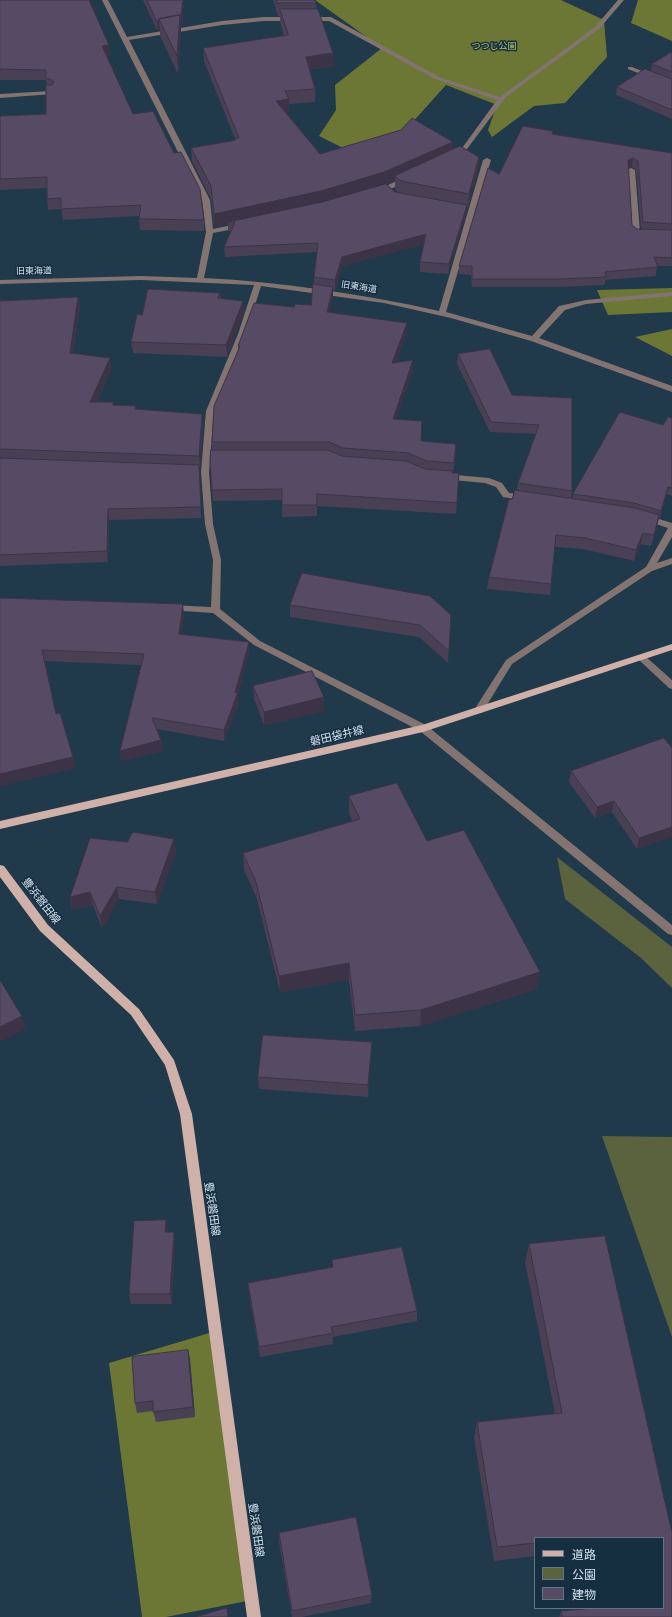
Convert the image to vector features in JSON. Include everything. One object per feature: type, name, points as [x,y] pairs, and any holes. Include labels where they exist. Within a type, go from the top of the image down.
[{"type":"main road","name":"磐田袋井線","points":[[0,825],[423,728],[672,647]]},
{"type":"main road","name":"豊浜磐田線","points":[[0,869],[44,928],[135,1012],[170,1063],[186,1114],[254,1617]]},
{"type":"street","points":[[105,0],[206,200],[210,232],[200,280]]},
{"type":"street","points":[[452,159],[459,156],[501,99],[597,28],[621,0]]},
{"type":"street","points":[[125,39],[264,19],[331,19],[437,78],[501,99]]},
{"type":"street","points":[[630,68],[672,84]]},
{"type":"street","points":[[0,96],[51,93]]},
{"type":"street","points":[[442,314],[468,212],[487,160]]},
{"type":"street","points":[[631,170],[636,234],[650,235]]},
{"type":"street","points":[[372,193],[390,191],[415,176]]},
{"type":"street","points":[[210,232],[247,224]]},
{"type":"street","name":"旧東海道","points":[[0,282],[141,278],[200,280],[258,283],[384,301],[442,314],[534,338],[672,389]]},
{"type":"street","points":[[215,610],[217,560],[208,524],[201,472],[210,458],[210,411],[242,334],[258,283]]},
{"type":"street","points":[[534,338],[562,308],[586,302],[672,294]]},
{"type":"street","points":[[432,476],[486,480],[499,485],[506,495],[536,500]]},
{"type":"street","points":[[640,516],[672,528],[649,569]]},
{"type":"street","points":[[479,710],[509,662],[649,569],[672,561]]},
{"type":"street","points":[[160,607],[215,610],[257,643],[423,728],[672,931]]},
{"type":"street","points":[[642,658],[672,686]]},
{"type":"green space","name":"つつじ公園","points":[[315,0],[561,0],[604,20],[607,57],[565,103],[534,106],[492,137],[488,130],[497,105],[446,85],[401,135],[362,147],[341,147],[319,136],[336,110],[335,85],[382,48]]},
{"type":"green space","points":[[638,0],[672,0],[672,41],[631,23]]},
{"type":"green space","points":[[672,288],[672,312],[608,315],[597,290]]},
{"type":"green space","points":[[672,329],[672,356],[635,337]]},
{"type":"green space","points":[[557,857],[672,947],[672,988],[641,958],[565,899]]},
{"type":"green space","points":[[602,1136],[672,1137],[672,1337]]},
{"type":"green space","points":[[216,1331],[252,1600],[166,1617],[142,1617],[109,1363]]},
{"type":"building","points":[[0,0],[89,0],[109,45],[102,46],[133,114],[153,111],[174,153],[181,152],[200,189],[204,220],[139,219],[141,205],[61,209],[61,198],[47,199],[47,177],[0,179],[0,116],[46,114],[46,85],[52,85],[54,82],[50,79],[46,79],[46,70],[0,69]]},
{"type":"building","points":[[147,0],[183,0],[181,17],[180,15],[159,19],[159,21],[157,21]]},
{"type":"building","points":[[277,0],[315,0],[316,3],[277,3]]},
{"type":"building","points":[[280,9],[318,9],[333,53],[306,57],[315,89],[285,91],[289,99],[276,101],[320,154],[401,130],[412,118],[453,142],[384,172],[321,191],[214,214],[211,186],[191,148],[236,140],[235,138],[239,138],[203,48],[288,35]]},
{"type":"building","points":[[180,15],[177,56],[159,19]]},
{"type":"building","points":[[672,52],[672,72],[652,64]]},
{"type":"building","points":[[645,69],[672,79],[672,110],[617,87]]},
{"type":"building","points":[[523,126],[553,131],[552,134],[672,153],[672,224],[643,222],[638,161],[633,158],[628,160],[632,225],[637,229],[672,230],[672,258],[654,257],[658,267],[605,272],[606,277],[560,279],[472,279],[472,266],[459,266],[488,168],[499,174]]},
{"type":"building","points":[[460,146],[479,157],[469,194],[401,181],[395,176]]},
{"type":"building","points":[[386,184],[395,192],[467,205],[449,264],[420,262],[426,234],[342,257],[335,280],[314,277],[318,243],[224,247],[235,222],[228,222],[322,202]]},
{"type":"building","points":[[313,284],[333,287],[327,312],[407,323],[392,363],[413,360],[393,419],[422,421],[421,441],[456,444],[454,463],[427,461],[408,453],[343,448],[329,442],[212,442],[214,406],[240,346],[238,346],[254,303],[294,307],[295,304],[311,305]]},
{"type":"building","points":[[148,289],[220,293],[218,298],[243,301],[226,345],[131,342],[137,314],[142,315]]},
{"type":"building","points":[[78,297],[70,353],[110,358],[90,402],[113,402],[113,405],[136,406],[135,409],[202,414],[199,456],[0,449],[0,301]]},
{"type":"building","points":[[490,349],[512,395],[572,398],[572,491],[518,483],[539,425],[491,422],[458,354]]},
{"type":"building","points":[[620,412],[663,425],[668,417],[672,418],[672,488],[668,487],[661,511],[634,503],[573,494]]},
{"type":"building","points":[[211,450],[328,450],[342,456],[406,461],[425,469],[453,471],[452,473],[459,473],[457,503],[317,494],[317,505],[282,505],[282,489],[212,490],[210,461]]},
{"type":"building","points":[[0,458],[199,465],[201,507],[108,509],[107,551],[0,555]]},
{"type":"building","points":[[515,490],[635,508],[659,515],[654,535],[643,533],[636,550],[585,538],[556,535],[551,584],[489,577],[509,499],[512,499]]},
{"type":"building","points":[[302,573],[430,596],[451,615],[449,651],[420,625],[290,605]]},
{"type":"building","points":[[0,598],[183,604],[179,634],[249,642],[235,693],[238,692],[224,730],[152,718],[161,740],[120,751],[144,654],[42,650],[56,714],[60,713],[73,757],[0,774]]},
{"type":"building","points":[[312,671],[324,697],[264,712],[253,686]]},
{"type":"building","points":[[664,738],[672,748],[672,827],[639,838],[614,801],[597,807],[571,771]]},
{"type":"building","points":[[397,783],[427,841],[464,830],[540,972],[421,1010],[355,1015],[349,963],[279,976],[256,882],[243,853],[360,819],[349,796]]},
{"type":"building","points":[[133,832],[174,839],[155,892],[117,887],[100,916],[90,892],[70,897],[90,838],[127,842]]},
{"type":"building","points":[[0,980],[22,1016],[0,1027]]},
{"type":"building","points":[[263,1035],[372,1042],[368,1085],[258,1077]]},
{"type":"building","points":[[166,1220],[165,1232],[174,1232],[170,1294],[129,1294],[134,1221]]},
{"type":"building","points":[[605,1236],[672,1533],[672,1617],[562,1617],[561,1611],[585,1609],[664,1609],[664,1537],[534,1537],[534,1543],[497,1547],[477,1422],[562,1413],[529,1244]]},
{"type":"building","points":[[402,1247],[417,1311],[331,1327],[333,1333],[259,1347],[248,1283],[333,1267],[332,1260]]},
{"type":"building","points":[[188,1350],[193,1407],[153,1412],[153,1401],[135,1403],[132,1357]]},
{"type":"building","points":[[356,1517],[372,1595],[292,1611],[279,1533]]},
{"type":"building","points":[[227,1608],[228,1617],[195,1617]]}]
